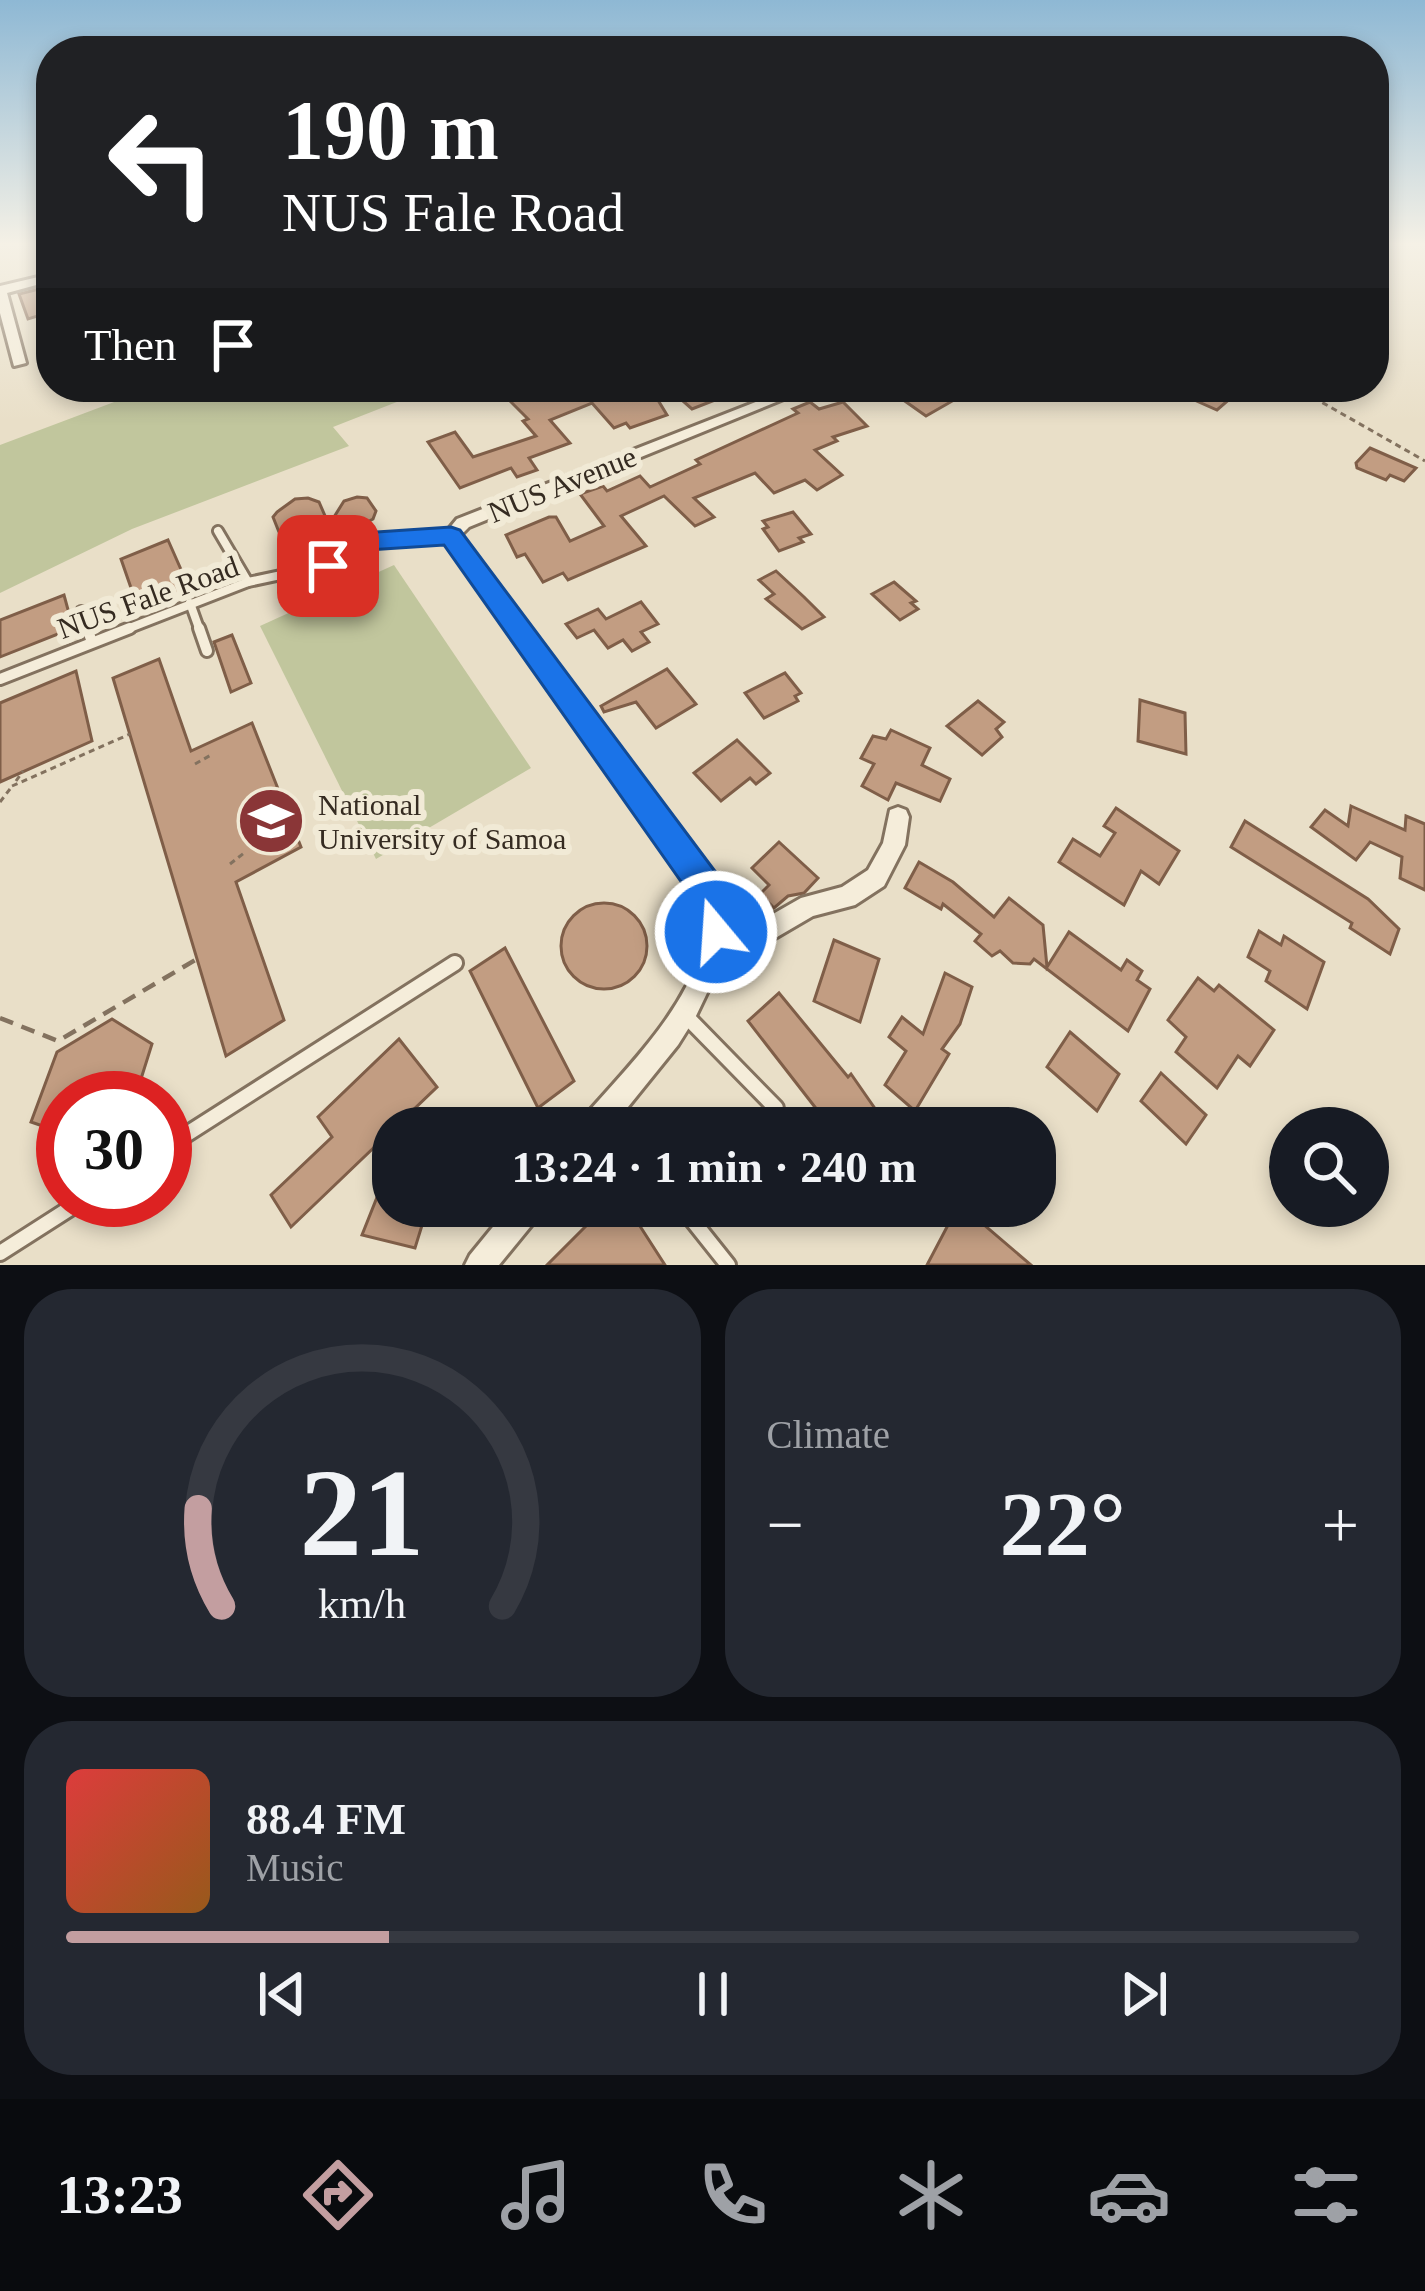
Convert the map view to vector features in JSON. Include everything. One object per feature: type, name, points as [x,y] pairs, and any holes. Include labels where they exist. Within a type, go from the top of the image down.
[{"type":"street","points":[[3,303],[19,363]]},
{"type":"street","name":"NUS Avenue","points":[[617,1107],[684,1014],[707,965],[716,932],[710,894],[451,536],[463,523],[768,402]]},
{"type":"street","points":[[707,965],[809,906],[847,897],[876,878],[893,845],[898,817]]},
{"type":"street","points":[[480,1265],[512,1227]]},
{"type":"lane","points":[[218,531],[248,582]]},
{"type":"lane","name":"NUS Fale Road","points":[[0,680],[248,582],[328,566],[362,542],[451,536]]},
{"type":"lane","points":[[190,603],[207,651]]},
{"type":"lane","points":[[81,610],[92,641]]},
{"type":"lane","points":[[192,1131],[455,963]]},
{"type":"lane","points":[[684,1014],[775,1107]]},
{"type":"lane","points":[[0,1253],[41,1227]]},
{"type":"lane","points":[[698,1227],[728,1265]]},
{"type":"path","points":[[1321,402],[1425,461]]},
{"type":"path","points":[[12,786],[130,734]]},
{"type":"path","points":[[195,764],[211,754]]},
{"type":"path","points":[[0,802],[23,771]]},
{"type":"path","points":[[230,863],[244,853]]},
{"type":"path","points":[[0,1018],[58,1041],[196,959]]},
{"type":"path","points":[[84,1027],[86,1035]]},
{"type":"green space","points":[[114,402],[397,402],[333,427],[349,446],[132,529],[0,593],[0,445]]},
{"type":"green space","points":[[394,565],[531,768],[376,859],[260,626]]},
{"type":"building","points":[[22,303],[36,303],[36,317],[28,319]]},
{"type":"building","points":[[511,402],[659,402],[667,415],[630,428],[626,423],[614,428],[592,403],[550,420],[570,443],[529,458],[537,470],[517,477],[511,468],[460,488],[428,442],[455,432],[473,457],[536,436],[523,421],[528,419]]},
{"type":"building","points":[[684,402],[710,402],[692,409]]},
{"type":"building","points":[[810,402],[819,409],[843,402],[867,426],[833,437],[837,441],[815,450],[842,475],[817,490],[805,480],[774,493],[755,473],[694,498],[714,517],[695,526],[664,496],[621,516],[646,546],[568,580],[563,573],[543,582],[525,554],[517,557],[506,535],[556,517],[570,541],[604,526],[580,494],[603,486],[607,491],[640,476],[650,487],[798,413],[793,409]]},
{"type":"building","points":[[906,402],[950,402],[926,416]]},
{"type":"building","points":[[1199,402],[1226,402],[1217,410]]},
{"type":"building","points":[[1370,448],[1416,468],[1404,481],[1390,475],[1386,480],[1357,468]]},
{"type":"building","points":[[308,498],[319,502],[329,525],[344,501],[367,498],[376,511],[373,519],[362,525],[330,524],[340,543],[336,549],[325,557],[291,562],[273,517],[277,512],[295,499]]},
{"type":"building","points":[[793,512],[811,534],[779,551],[763,529],[768,527],[763,521]]},
{"type":"building","points":[[168,540],[190,590],[139,611],[121,559]]},
{"type":"building","points":[[776,571],[824,617],[802,629],[766,599],[774,594],[759,580]]},
{"type":"building","points":[[894,582],[916,601],[911,603],[918,609],[900,620],[872,594]]},
{"type":"building","points":[[64,595],[73,628],[0,657],[0,620]]},
{"type":"building","points":[[641,602],[658,624],[641,632],[649,642],[632,651],[623,640],[608,648],[594,630],[577,638],[566,624],[598,609],[606,619]]},
{"type":"building","points":[[232,635],[251,683],[231,692],[214,642]]},
{"type":"building","points":[[159,659],[191,751],[252,723],[301,847],[236,882],[284,1020],[226,1056],[113,678]]},
{"type":"building","points":[[667,669],[696,704],[656,728],[636,702],[604,712],[601,706]]},
{"type":"building","points":[[76,671],[92,741],[0,782],[0,703]]},
{"type":"building","points":[[785,673],[801,693],[795,696],[798,701],[764,718],[745,693]]},
{"type":"building","points":[[1140,700],[1185,713],[1186,754],[1138,741]]},
{"type":"building","points":[[978,701],[1004,722],[996,729],[1002,737],[982,755],[947,726]]},
{"type":"building","points":[[891,730],[930,748],[922,765],[950,779],[940,801],[896,783],[888,800],[862,786],[874,764],[861,758],[873,736],[886,739]]},
{"type":"building","points":[[737,740],[770,773],[756,784],[750,778],[721,801],[694,773]]},
{"type":"building","points":[[1351,806],[1405,830],[1406,816],[1425,824],[1425,890],[1400,878],[1402,857],[1370,842],[1356,860],[1311,827],[1325,810],[1348,826]]},
{"type":"building","points":[[1116,808],[1179,851],[1159,884],[1141,871],[1124,905],[1059,862],[1073,839],[1100,856],[1115,833],[1104,826]]},
{"type":"building","points":[[1245,821],[1368,899],[1399,929],[1390,954],[1350,928],[1352,923],[1231,847]]},
{"type":"building","points":[[779,842],[818,878],[804,893],[788,896],[774,908],[760,894],[769,885],[752,868]]},
{"type":"building","points":[[919,862],[953,882],[994,917],[1009,898],[1043,925],[1047,967],[1069,932],[1121,970],[1127,960],[1142,971],[1137,980],[1150,989],[1128,1031],[1034,959],[1030,964],[1013,963],[1000,951],[992,956],[975,941],[981,934],[943,904],[941,909],[905,888]]},
{"type":"building","points":[[604,903],[620,906],[634,916],[644,930],[644,962],[634,976],[620,986],[604,989],[588,986],[574,976],[564,962],[561,946],[564,930],[574,916],[588,906]]},
{"type":"building","points":[[1259,931],[1281,945],[1284,936],[1324,962],[1307,1009],[1266,981],[1270,971],[1248,957]]},
{"type":"building","points":[[834,940],[879,959],[860,1022],[814,1001]]},
{"type":"building","points":[[505,948],[574,1081],[539,1107],[538,1107],[470,971]]},
{"type":"building","points":[[945,973],[972,987],[960,1024],[942,1049],[949,1054],[917,1107],[910,1107],[885,1085],[906,1051],[889,1037],[902,1017],[923,1034]]},
{"type":"building","points":[[1198,978],[1214,991],[1219,985],[1274,1030],[1250,1066],[1238,1056],[1217,1088],[1176,1052],[1186,1037],[1168,1020]]},
{"type":"building","points":[[779,993],[874,1107],[815,1107],[748,1021]]},
{"type":"building","points":[[112,1019],[152,1044],[144,1071],[50,1071],[57,1052]]},
{"type":"building","points":[[1070,1032],[1119,1074],[1097,1111],[1047,1067]]},
{"type":"building","points":[[399,1039],[437,1087],[416,1107],[372,1107],[372,1149],[291,1227],[271,1195],[332,1137],[318,1117]]},
{"type":"building","points":[[1161,1073],[1206,1115],[1186,1144],[1141,1101]]},
{"type":"building","points":[[372,1210],[372,1227],[422,1227],[415,1248],[362,1235]]},
{"type":"building","points":[[585,1227],[641,1227],[665,1265],[547,1265]]},
{"type":"building","points":[[947,1227],[987,1227],[1031,1265],[927,1265]]},
{"type":"place","name":"National University of Samoa","points":[[271,821]]},
{"type":"route","points":[[328,566],[362,542],[451,536],[710,894],[716,932]]}]
